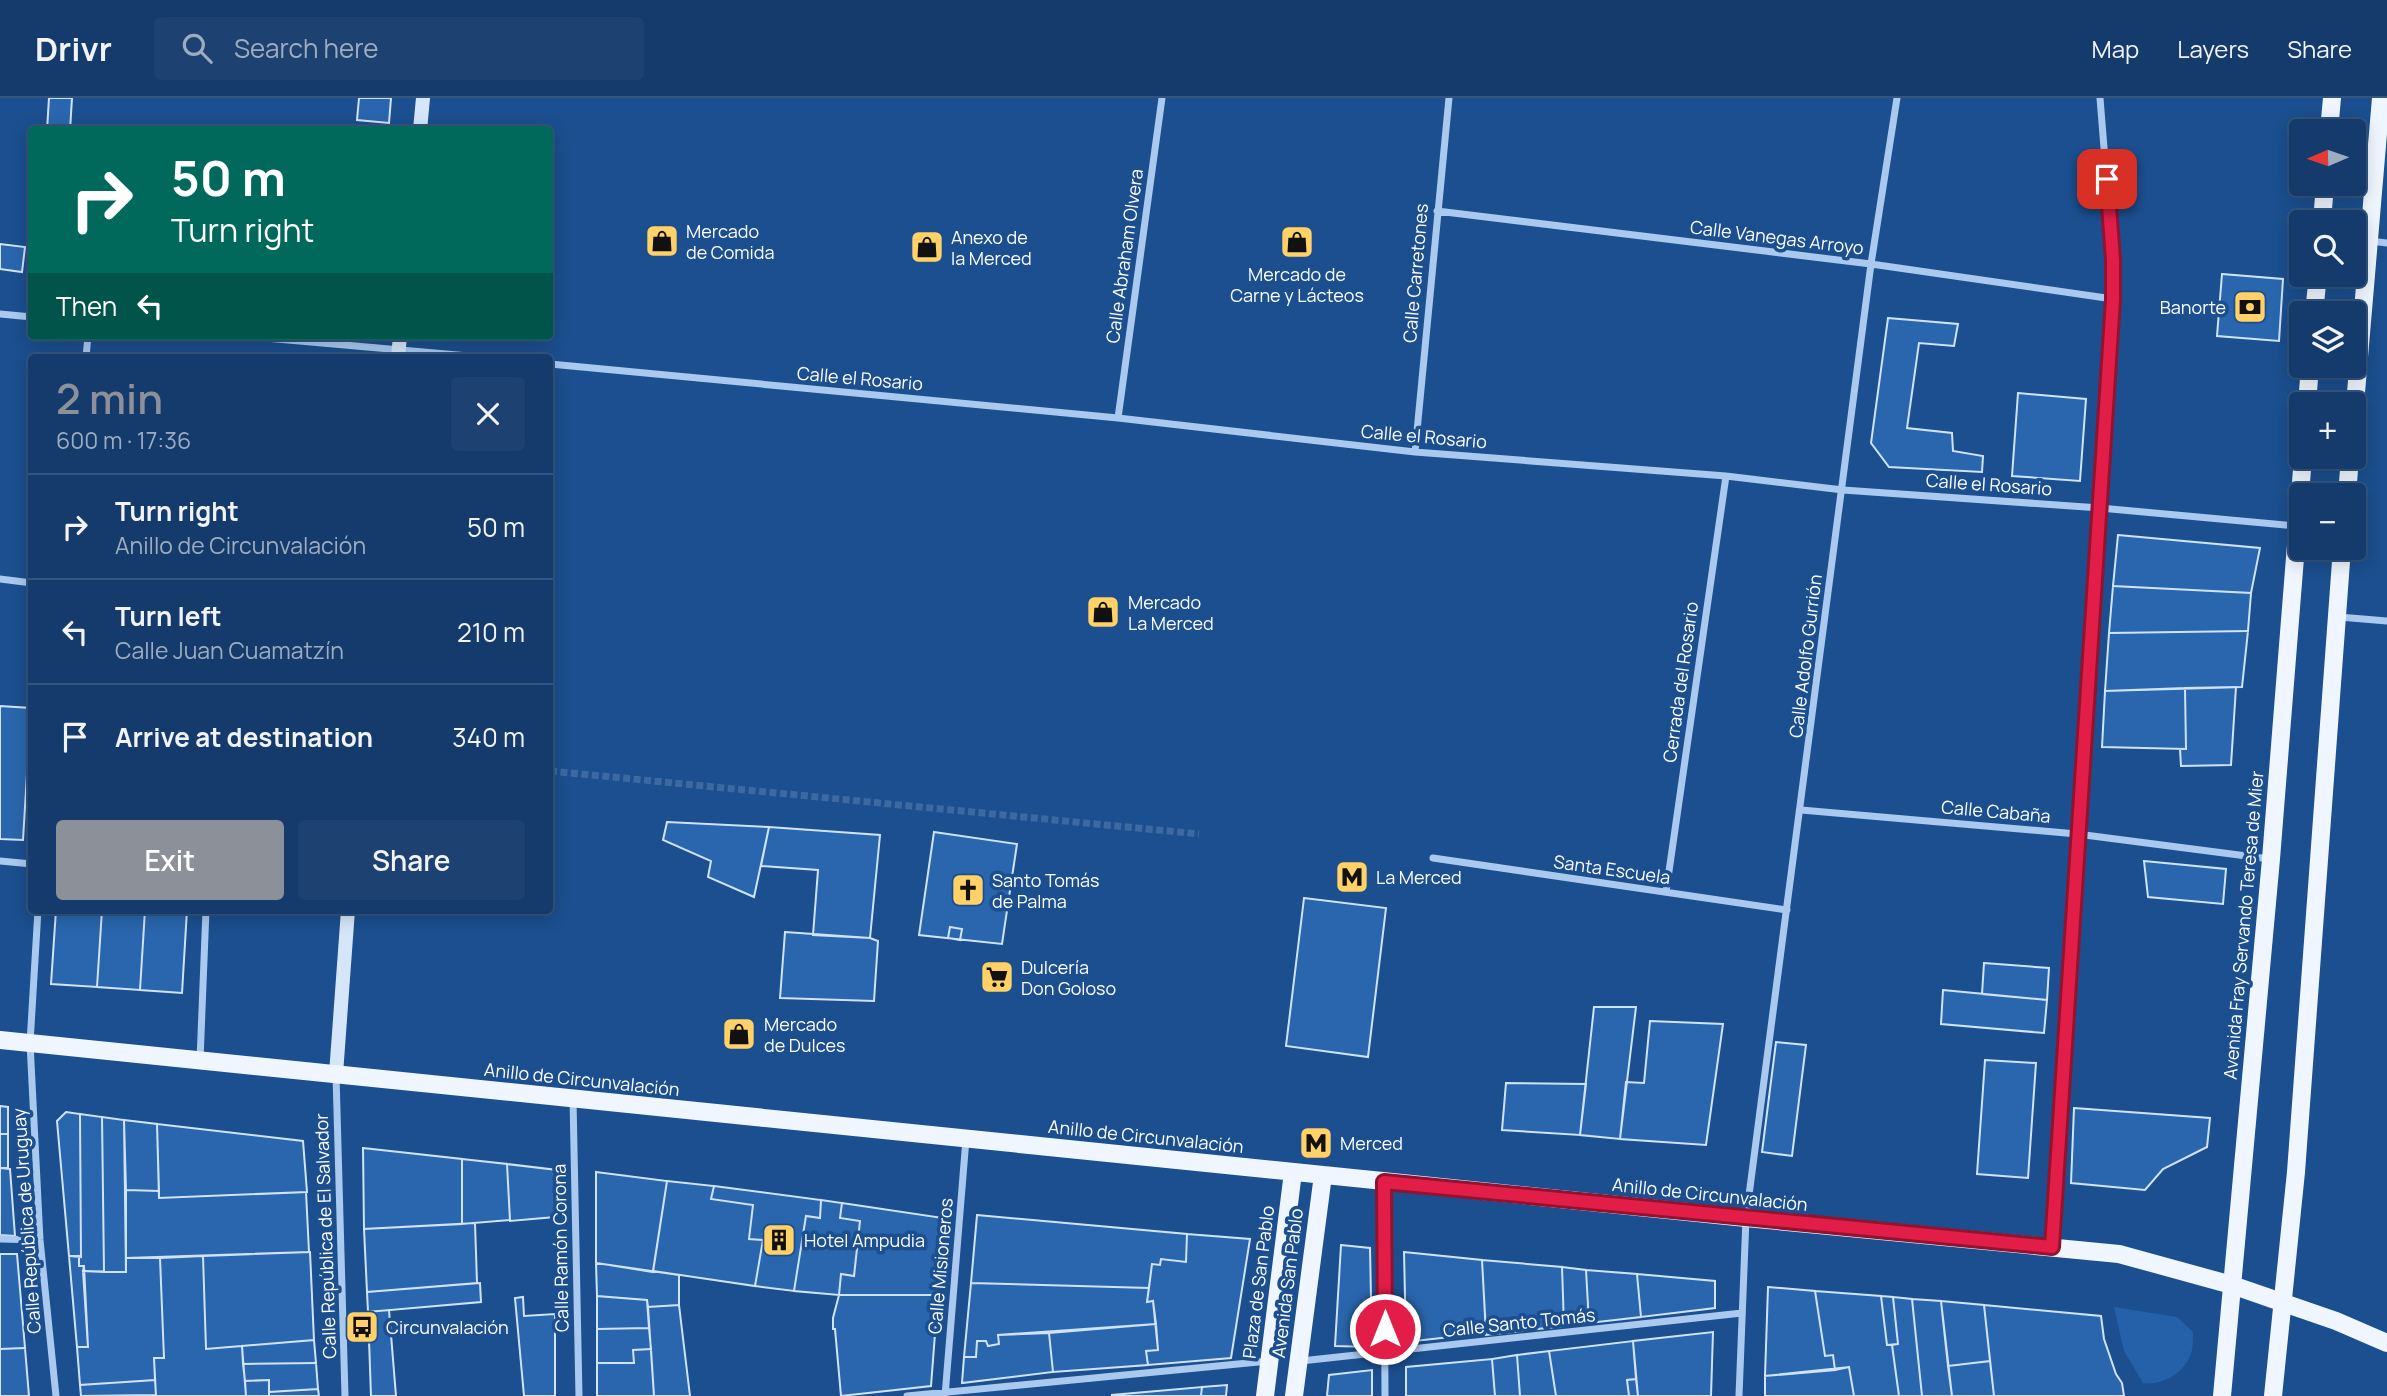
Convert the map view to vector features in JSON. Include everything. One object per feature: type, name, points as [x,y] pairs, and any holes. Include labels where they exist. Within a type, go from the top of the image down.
[{"type":"main road","points":[[2330,119],[2332,98]]},
{"type":"main road","points":[[2357,392],[2378,242],[2381,98]]},
{"type":"main road","name":"Avenida Fray Servando Teresa de Mier","points":[[2222,1396],[2271,859],[2294,560]]},
{"type":"main road","points":[[2273,1396],[2296,1172],[2341,560]]},
{"type":"main road","name":"Anillo de Circunvalación","points":[[0,1040],[1746,1219],[2119,1254],[2232,1285],[2387,1343]]},
{"type":"main road","name":"Plaza de San Pablo","points":[[1265,1396],[1293,1172]]},
{"type":"main road","name":"Avenida San Pablo","points":[[1294,1396],[1323,1175]]},
{"type":"street","points":[[420,126],[423,98]]},
{"type":"street","name":"Calle Abraham Olvera","points":[[1118,418],[1162,98]]},
{"type":"street","name":"Calle Carretones","points":[[1415,452],[1449,98]]},
{"type":"street","name":"Calle Adolfo Gurrión","points":[[1739,1396],[1746,1219],[1871,264],[1897,98]]},
{"type":"street","points":[[2052,1247],[2113,299],[2113,260],[2101,98]]},
{"type":"street","name":"Calle Vanegas Arroyo","points":[[1437,211],[1871,264],[2113,299]]},
{"type":"street","points":[[0,314],[28,317]]},
{"type":"street","points":[[300,340],[456,354]]},
{"type":"street","name":"Calle el Rosario","points":[[553,364],[1118,418],[1415,452],[1726,476],[1843,490],[2100,508],[2289,526]]},
{"type":"street","name":"Cerrada del Rosario","points":[[1666,892],[1726,476]]},
{"type":"street","points":[[0,579],[28,582]]},
{"type":"street","points":[[2335,617],[2387,621]]},
{"type":"street","name":"Calle Cabaña","points":[[1801,810],[2077,834],[2271,859]]},
{"type":"street","name":"Santa Escuela","points":[[1433,858],[1787,910]]},
{"type":"street","points":[[0,861],[28,864]]},
{"type":"street","name":"Calle República de Uruguay","points":[[38,914],[30,1043],[40,1240],[56,1396]]},
{"type":"street","points":[[200,1060],[206,914]]},
{"type":"street","points":[[336,1074],[348,914]]},
{"type":"street","name":"Calle República de El Salvador","points":[[336,1074],[345,1396]]},
{"type":"street","name":"Calle Ramón Corona","points":[[573,1099],[579,1396]]},
{"type":"street","name":"Calle Misioneros","points":[[945,1393],[966,1139]]},
{"type":"street","points":[[1384,1182],[1385,1396]]},
{"type":"street","points":[[0,1239],[40,1240]]},
{"type":"street","name":"Calle Santo Tomás","points":[[1298,1361],[1742,1313]]},
{"type":"street","points":[[907,1396],[1270,1361]]},
{"type":"shaded area","points":[[2114,1307],[2177,1317],[2193,1332],[2189,1358],[2174,1376],[2159,1382],[2143,1383],[2124,1351]]},
{"type":"building","points":[[49,98],[72,98],[70,126],[47,126]]},
{"type":"building","points":[[359,98],[391,98],[389,123],[357,120]]},
{"type":"building","points":[[0,244],[25,247],[22,272],[0,269]]},
{"type":"building","name":"Banorte","points":[[2222,274],[2283,279],[2279,341],[2217,336]]},
{"type":"building","points":[[1888,318],[1958,324],[1954,346],[1919,343],[1907,428],[1952,433],[1953,451],[1983,456],[1982,472],[1889,467],[1871,443]]},
{"type":"building","points":[[2018,393],[2086,399],[2080,481],[2012,476]]},
{"type":"building","points":[[2118,535],[2260,548],[2251,593],[2113,586]]},
{"type":"building","points":[[2113,586],[2251,593],[2248,631],[2109,633]]},
{"type":"building","points":[[2248,631],[2242,687],[2105,691],[2109,633]]},
{"type":"building","points":[[2236,687],[2231,765],[2181,766],[2180,749],[2186,749],[2185,688]]},
{"type":"building","points":[[2185,688],[2186,749],[2102,747],[2105,691]]},
{"type":"building","points":[[0,706],[28,708],[23,840],[0,839]]},
{"type":"building","points":[[667,822],[769,827],[754,897],[708,877],[711,861],[663,840]]},
{"type":"building","points":[[769,827],[880,835],[870,938],[813,935],[818,870],[761,866]]},
{"type":"building","name":"Santo Tomás de Palma","points":[[934,832],[1017,844],[1002,944],[919,935]]},
{"type":"building","points":[[2144,861],[2226,869],[2223,904],[2148,897]]},
{"type":"building","points":[[1304,898],[1386,908],[1368,1057],[1286,1046]]},
{"type":"building","points":[[56,914],[102,914],[97,987],[51,984]]},
{"type":"building","points":[[102,914],[145,914],[140,990],[97,987]]},
{"type":"building","points":[[145,914],[187,914],[182,993],[140,990]]},
{"type":"building","points":[[950,927],[962,929],[960,940],[948,938]]},
{"type":"building","points":[[785,932],[870,938],[878,941],[874,1001],[780,998]]},
{"type":"building","points":[[1984,963],[2049,968],[2047,1000],[1982,994]]},
{"type":"building","points":[[1943,990],[2047,1000],[2044,1033],[1941,1024]]},
{"type":"building","points":[[1594,1007],[1636,1007],[1620,1139],[1580,1135]]},
{"type":"building","points":[[1650,1021],[1723,1024],[1706,1145],[1620,1139],[1626,1082],[1644,1083]]},
{"type":"building","points":[[1776,1042],[1806,1045],[1792,1156],[1762,1152]]},
{"type":"building","points":[[1985,1060],[2036,1063],[2028,1178],[1977,1174]]},
{"type":"building","points":[[1506,1083],[1586,1084],[1580,1135],[1502,1130]]},
{"type":"building","points":[[0,1106],[8,1107],[8,1134],[0,1134]]},
{"type":"building","points":[[2074,1108],[2210,1118],[2207,1147],[2163,1169],[2145,1190],[2071,1183]]},
{"type":"building","points":[[66,1112],[80,1114],[81,1257],[69,1256],[57,1121]]},
{"type":"building","points":[[80,1114],[102,1117],[104,1272],[83,1271],[84,1266],[79,1266]]},
{"type":"building","points":[[102,1117],[124,1120],[126,1272],[104,1272]]},
{"type":"building","points":[[124,1120],[157,1124],[159,1191],[126,1190]]},
{"type":"building","points":[[157,1124],[303,1141],[307,1192],[159,1198]]},
{"type":"building","points":[[0,1134],[8,1134],[8,1168],[0,1168]]},
{"type":"building","points":[[363,1148],[462,1159],[462,1224],[364,1229]]},
{"type":"building","points":[[462,1159],[507,1164],[510,1220],[462,1224]]},
{"type":"building","points":[[507,1164],[557,1170],[555,1217],[510,1221]]},
{"type":"building","points":[[0,1168],[10,1169],[15,1236],[0,1235]]},
{"type":"building","points":[[596,1172],[667,1181],[653,1272],[596,1263]]},
{"type":"building","points":[[667,1181],[714,1186],[711,1199],[753,1205],[749,1239],[763,1240],[755,1286],[653,1271]]},
{"type":"building","name":"Hotel Ampudia","points":[[714,1186],[821,1200],[820,1218],[806,1216],[794,1291],[755,1286],[763,1240],[749,1239],[753,1205],[711,1199]]},
{"type":"building","points":[[126,1190],[159,1191],[159,1198],[306,1192],[309,1252],[126,1258]]},
{"type":"building","points":[[821,1200],[842,1203],[840,1218],[860,1221],[854,1276],[841,1274],[839,1295],[794,1291],[806,1216],[820,1218]]},
{"type":"building","points":[[842,1203],[943,1218],[938,1295],[839,1295],[841,1274],[854,1276],[860,1221],[840,1218]]},
{"type":"building","points":[[977,1215],[1187,1234],[1186,1262],[1161,1259],[1160,1265],[1152,1264],[1149,1288],[971,1283]]},
{"type":"building","points":[[475,1223],[477,1283],[367,1292],[364,1229]]},
{"type":"building","points":[[1187,1234],[1250,1239],[1231,1358],[1148,1365],[1146,1351],[1158,1350],[1153,1301],[1147,1302],[1152,1264],[1160,1265],[1161,1259],[1186,1262]]},
{"type":"building","points":[[1341,1245],[1370,1248],[1372,1347],[1335,1346]]},
{"type":"building","points":[[310,1252],[314,1340],[206,1349],[203,1256]]},
{"type":"building","points":[[1404,1252],[1482,1260],[1486,1333],[1406,1342]]},
{"type":"building","points":[[0,1254],[17,1254],[25,1348],[0,1349]]},
{"type":"building","points":[[69,1256],[79,1256],[79,1266],[84,1266],[88,1347],[77,1347]]},
{"type":"building","points":[[203,1256],[206,1349],[242,1346],[246,1396],[156,1396],[154,1358],[164,1358],[160,1258]]},
{"type":"building","points":[[126,1258],[160,1258],[164,1358],[154,1358],[155,1380],[80,1385],[77,1347],[88,1347],[83,1271],[126,1272]]},
{"type":"building","points":[[1482,1260],[1562,1267],[1564,1326],[1486,1335]]},
{"type":"building","points":[[596,1263],[679,1275],[679,1305],[648,1307],[647,1300],[597,1296]]},
{"type":"building","points":[[1562,1267],[1586,1270],[1589,1323],[1564,1326]]},
{"type":"building","points":[[1586,1270],[1637,1274],[1641,1317],[1589,1323]]},
{"type":"building","points":[[1637,1274],[1715,1281],[1715,1308],[1641,1317]]},
{"type":"building","points":[[480,1283],[481,1302],[368,1312],[367,1292]]},
{"type":"building","points":[[971,1283],[1149,1288],[1147,1302],[1153,1301],[1156,1324],[998,1335],[999,1344],[988,1346],[986,1341],[977,1341],[976,1357],[964,1357]]},
{"type":"building","points":[[1768,1287],[1815,1291],[1825,1356],[1833,1355],[1835,1370],[1765,1376]]},
{"type":"building","points":[[1815,1291],[1881,1296],[1887,1345],[1892,1345],[1899,1396],[1854,1396],[1849,1367],[1835,1370],[1833,1355],[1825,1356]]},
{"type":"building","points":[[839,1295],[938,1295],[931,1386],[841,1396],[833,1329]]},
{"type":"building","points":[[597,1296],[647,1300],[649,1328],[597,1329]]},
{"type":"building","points":[[1881,1296],[1893,1297],[1898,1344],[1887,1345]]},
{"type":"building","points":[[523,1297],[524,1316],[555,1314],[555,1396],[524,1396],[515,1298]]},
{"type":"building","points":[[1893,1297],[1912,1299],[1922,1396],[1899,1396],[1892,1345],[1898,1344]]},
{"type":"building","points":[[1912,1299],[1941,1301],[1952,1396],[1922,1396]]},
{"type":"building","points":[[1941,1301],[1984,1305],[1990,1361],[1948,1366]]},
{"type":"building","points":[[679,1305],[690,1396],[654,1396],[648,1307]]},
{"type":"building","points":[[1984,1305],[2101,1316],[2104,1339],[2116,1374],[2122,1383],[2124,1396],[1994,1396]]},
{"type":"building","points":[[389,1310],[396,1396],[371,1396],[368,1312]]},
{"type":"building","points":[[1156,1324],[1158,1350],[1146,1351],[1148,1365],[1053,1372],[1049,1333]]},
{"type":"building","points":[[649,1328],[651,1349],[633,1350],[634,1363],[597,1363],[597,1329]]},
{"type":"building","points":[[1713,1332],[1711,1396],[1638,1396],[1633,1341]]},
{"type":"building","points":[[1049,1333],[1053,1372],[962,1383],[964,1357],[976,1357],[977,1341],[986,1341],[988,1346],[999,1344],[998,1335]]},
{"type":"building","points":[[314,1340],[316,1363],[243,1364],[242,1346]]},
{"type":"building","points":[[1633,1341],[1636,1379],[1627,1380],[1629,1396],[1556,1396],[1549,1351]]},
{"type":"building","points":[[25,1348],[29,1396],[0,1396],[0,1349]]},
{"type":"building","points":[[651,1349],[654,1396],[597,1396],[597,1363],[634,1363],[633,1350]]},
{"type":"building","points":[[1549,1351],[1556,1396],[1520,1396],[1517,1355]]},
{"type":"building","points":[[1517,1355],[1520,1396],[1495,1396],[1492,1359]]},
{"type":"building","points":[[1492,1359],[1495,1396],[1406,1396],[1406,1367]]},
{"type":"building","points":[[1990,1361],[1994,1396],[1952,1396],[1948,1366]]},
{"type":"building","points":[[316,1363],[318,1389],[269,1392],[269,1380],[245,1381],[243,1364]]},
{"type":"building","points":[[1849,1367],[1854,1396],[1765,1396],[1765,1376]]},
{"type":"building","points":[[1372,1370],[1372,1396],[1327,1396],[1329,1375]]},
{"type":"building","points":[[1636,1379],[1638,1396],[1629,1396],[1627,1380]]},
{"type":"building","points":[[155,1380],[156,1395],[81,1396],[80,1385]]},
{"type":"building","points":[[269,1380],[269,1396],[246,1396],[245,1381]]},
{"type":"building","points":[[1227,1385],[1226,1396],[1201,1396],[1202,1387]]},
{"type":"building","points":[[1202,1387],[1201,1396],[1112,1396],[1112,1395]]},
{"type":"building","points":[[318,1389],[319,1396],[269,1396],[269,1392]]},
{"type":"tunnel","points":[[553,771],[1199,834]]},
{"type":"place","name":"Mercado de Comida","points":[[662,241]]},
{"type":"place","name":"Mercado de Carne y Lácteos","points":[[1297,242]]},
{"type":"place","name":"Anexo de la Merced","points":[[927,247]]},
{"type":"place","name":"Banorte","points":[[2250,307]]},
{"type":"place","name":"Mercado La Merced","points":[[1103,612]]},
{"type":"place","name":"La Merced","points":[[1352,877]]},
{"type":"place","name":"Santo Tomás de Palma","points":[[968,890]]},
{"type":"place","name":"Dulcería Don Goloso","points":[[997,977]]},
{"type":"place","name":"Mercado de Dulces","points":[[739,1034]]},
{"type":"place","name":"Merced","points":[[1316,1143]]},
{"type":"place","name":"Hotel Ampudia","points":[[779,1240]]},
{"type":"place","name":"Circunvalación","points":[[362,1327]]},
{"type":"route","points":[[1385,1329],[1384,1182],[2052,1247],[2113,299],[2107,179]]}]
